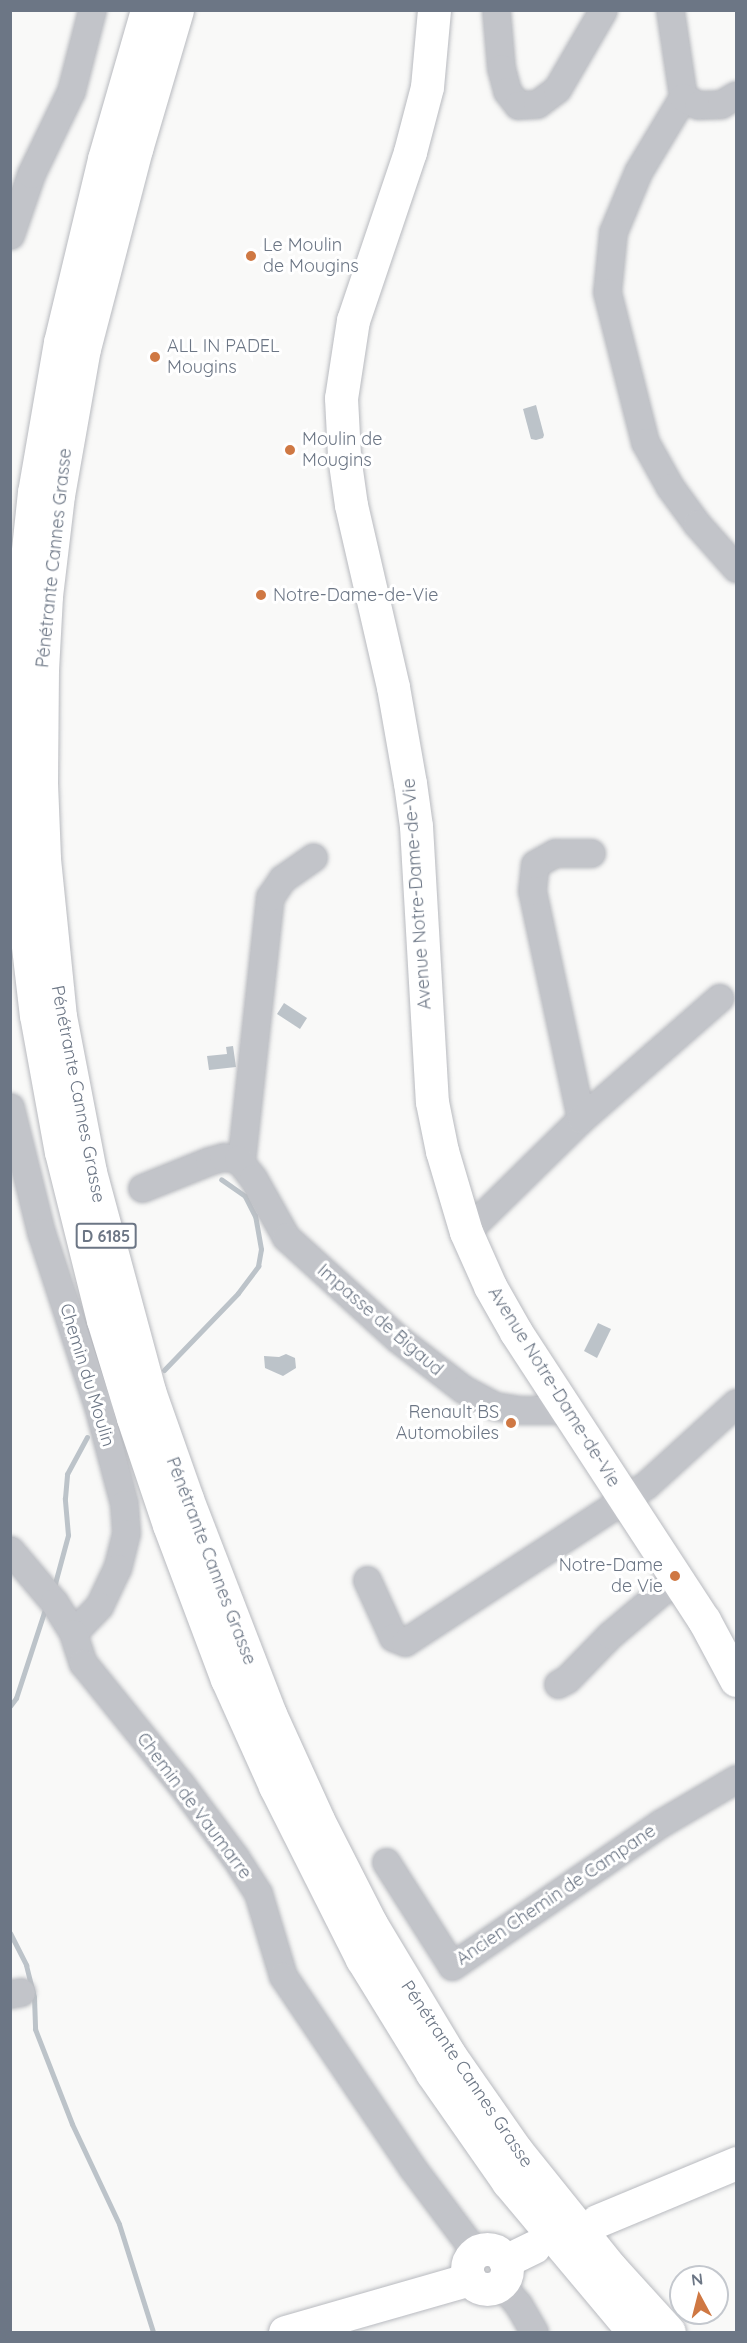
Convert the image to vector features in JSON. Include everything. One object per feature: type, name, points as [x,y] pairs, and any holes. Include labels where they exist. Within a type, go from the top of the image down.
[{"type":"main road","name":"Avenue Notre-Dame-de-Vie","points":[[434,10],[427,87],[410,152],[353,320],[341,398],[351,505],[393,687],[416,826],[432,1102],[442,1151],[466,1232],[490,1286],[505,1314],[704,1620],[736,1680]]},
{"type":"main road","name":"Pénétrante Cannes Grasse","points":[[169,11],[104,159],[60,342],[34,492],[19,635],[17,716],[19,869],[36,1015],[62,1152],[103,1320],[136,1428],[227,1679],[275,1786],[362,1959],[438,2082],[508,2182],[634,2332]]},
{"type":"main road","name":"Pénétrante Cannes Grasse","points":[[169,11],[84,348],[58,495],[46,597],[42,681],[44,859],[60,1016],[90,1172],[149,1391],[187,1499],[270,1714],[318,1820],[371,1924],[449,2054],[516,2150],[611,2268],[669,2332]]},
{"type":"main road","points":[[597,2221],[736,2163]]},
{"type":"main road","points":[[285,2332],[488,2269],[534,2247]]},
{"type":"street","points":[[10,235],[32,174],[71,91],[92,10]]},
{"type":"street","points":[[496,10],[501,68],[507,91],[518,105],[537,104],[557,89],[603,10]]},
{"type":"street","points":[[670,10],[683,97],[638,172],[613,232],[607,292],[645,442],[683,506],[736,568]]},
{"type":"street","points":[[683,97],[698,105],[722,104],[736,95]]},
{"type":"street","points":[[581,1119],[532,891],[535,864],[555,853],[591,854]]},
{"type":"street","points":[[142,1188],[209,1161],[223,1157],[238,1158],[242,1153],[270,897],[282,879],[313,857]]},
{"type":"street","points":[[466,1232],[581,1119],[719,998]]},
{"type":"street","name":"Chemin du Moulin","points":[[10,1107],[41,1232],[98,1406],[124,1504],[126,1533],[117,1569],[99,1606],[73,1633]]},
{"type":"street","name":"Impasse de Bigaud","points":[[238,1158],[254,1178],[286,1237],[398,1338],[463,1389],[495,1406],[541,1412],[568,1410]]},
{"type":"street","points":[[367,1580],[393,1636],[405,1642],[646,1485],[736,1403]]},
{"type":"street","name":"Chemin de Vaumarre","points":[[15,1566],[49,1595],[73,1633],[83,1663],[180,1783],[238,1862],[258,1893],[283,1976],[411,2166],[488,2269],[518,2304],[534,2332]]},
{"type":"street","points":[[558,1684],[567,1679],[610,1635],[676,1579]]},
{"type":"street","name":"Ancien Chemin de Campane","points":[[386,1862],[452,1966],[661,1823],[736,1779]]},
{"type":"shaded area","points":[[536,405],[544,435],[543,438],[536,440],[531,439],[523,409]]},
{"type":"shaded area","points":[[284,1003],[307,1018],[300,1029],[277,1014]]},
{"type":"shaded area","points":[[233,1046],[236,1067],[209,1070],[207,1056],[227,1054],[226,1047]]},
{"type":"shaded area","points":[[598,1323],[611,1329],[597,1358],[584,1351]]},
{"type":"shaded area","points":[[286,1354],[295,1358],[296,1368],[283,1376],[265,1368],[264,1356],[279,1357]]},
{"type":"waterway","points":[[164,1370],[238,1293],[258,1266],[261,1249],[255,1216],[245,1196],[221,1179]]},
{"type":"waterway","points":[[54,1587],[68,1535],[65,1498],[67,1474],[87,1437]]},
{"type":"waterway","points":[[10,1706],[16,1698],[46,1606]]},
{"type":"waterway","points":[[10,1933],[26,1965],[34,1997],[35,2029],[72,2124],[119,2224],[153,2332]]},
{"type":"place","name":"Le Moulin de Mougins","points":[[251,256]]},
{"type":"place","name":"ALL IN PADEL Mougins","points":[[155,357]]},
{"type":"place","name":"Moulin de Mougins","points":[[290,450]]},
{"type":"place","name":"Notre-Dame-de-Vie","points":[[261,595]]},
{"type":"place","name":"Renault BS Automobiles","points":[[511,1423]]},
{"type":"place","name":"Notre-Dame de Vie","points":[[675,1576]]}]
